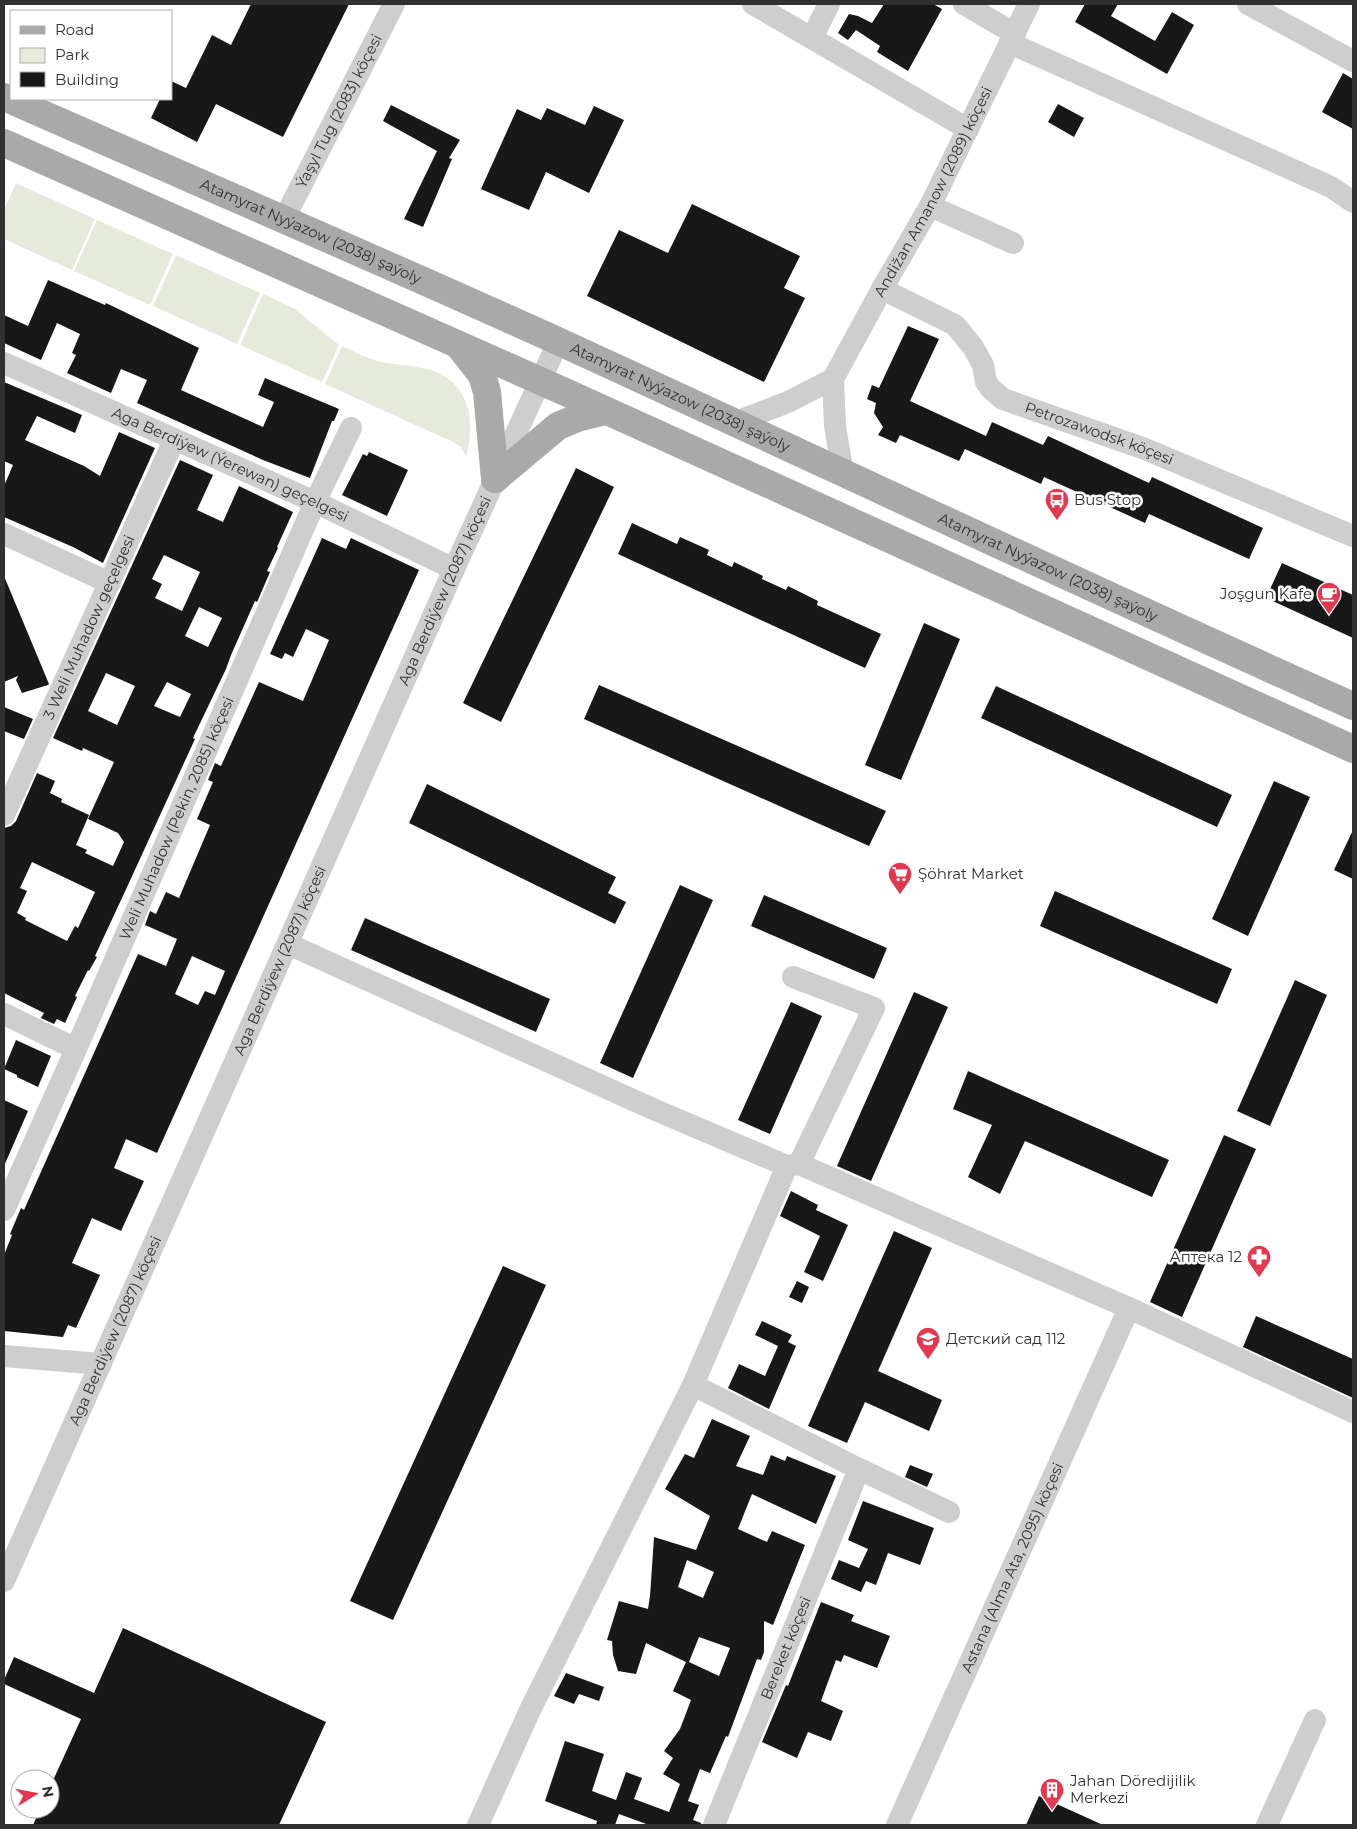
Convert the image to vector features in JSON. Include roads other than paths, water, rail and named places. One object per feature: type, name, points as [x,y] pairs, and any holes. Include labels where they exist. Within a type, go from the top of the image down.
[{"type":"main road","name":"Atamyrat Nyýazow (2038) şaýoly","points":[[4,98],[284,219],[558,342],[1353,706]]},
{"type":"main road","points":[[4,143],[540,381],[1353,749]]},
{"type":"main road","points":[[459,346],[482,375],[488,392],[495,479]]},
{"type":"main road","points":[[495,479],[558,426],[577,418],[606,412]]},
{"type":"street","name":"Ýaşyl Tug (2083) köçesi","points":[[284,219],[394,4]]},
{"type":"street","points":[[753,4],[968,130]]},
{"type":"street","points":[[812,38],[829,4]]},
{"type":"street","points":[[964,4],[1012,38],[1331,187],[1353,202]]},
{"type":"street","name":"Andižan Amanow (2089) köçesi","points":[[843,474],[834,426],[833,380],[882,289],[930,206],[1029,4]]},
{"type":"street","points":[[1248,4],[1353,62]]},
{"type":"street","points":[[930,206],[1013,243]]},
{"type":"street","name":"Petrozawodsk köçesi","points":[[882,289],[955,326],[974,346],[983,365],[986,382],[990,388],[1004,399],[1145,449],[1353,536]]},
{"type":"street","name":"Aga Berdiýew (2087) köçesi","points":[[4,1581],[454,569],[558,342]]},
{"type":"street","name":"Aga Berdiýew (Ýerewan) geçelgesi","points":[[4,363],[315,502],[454,569]]},
{"type":"street","points":[[733,423],[788,402],[833,380]]},
{"type":"street","name":"Weli Muhadow (Pekin, 2085) köçesi","points":[[6,1199],[76,1049],[315,502],[351,428]]},
{"type":"street","name":"3 Weli Muhadow geçelgesi","points":[[4,815],[174,440]]},
{"type":"street","points":[[4,534],[110,583]]},
{"type":"street","points":[[288,944],[653,1109],[793,1165],[1129,1308],[1353,1412]]},
{"type":"street","points":[[478,1825],[530,1708],[693,1385],[793,1165],[874,1008],[793,977]]},
{"type":"street","points":[[4,1014],[76,1049]]},
{"type":"street","name":"Astana (Alma Ata, 2095) köçesi","points":[[897,1825],[1129,1308]]},
{"type":"street","points":[[4,1356],[101,1364]]},
{"type":"street","points":[[693,1385],[949,1512]]},
{"type":"street","name":"Bereket köçesi","points":[[714,1825],[859,1469]]},
{"type":"street","points":[[1267,1825],[1315,1720]]},
{"type":"place","name":"Bus Stop","points":[[1057,521]]},
{"type":"place","name":"Joşgun Kafe","points":[[1329,615]]},
{"type":"place","name":"Şöhrat Market","points":[[900,895]]},
{"type":"place","name":"Аптека 12","points":[[1259,1278]]},
{"type":"place","name":"Детский сад 112","points":[[928,1360]]},
{"type":"place","name":"Jahan Döredijilik Merkezi","points":[[1052,1811]]}]
